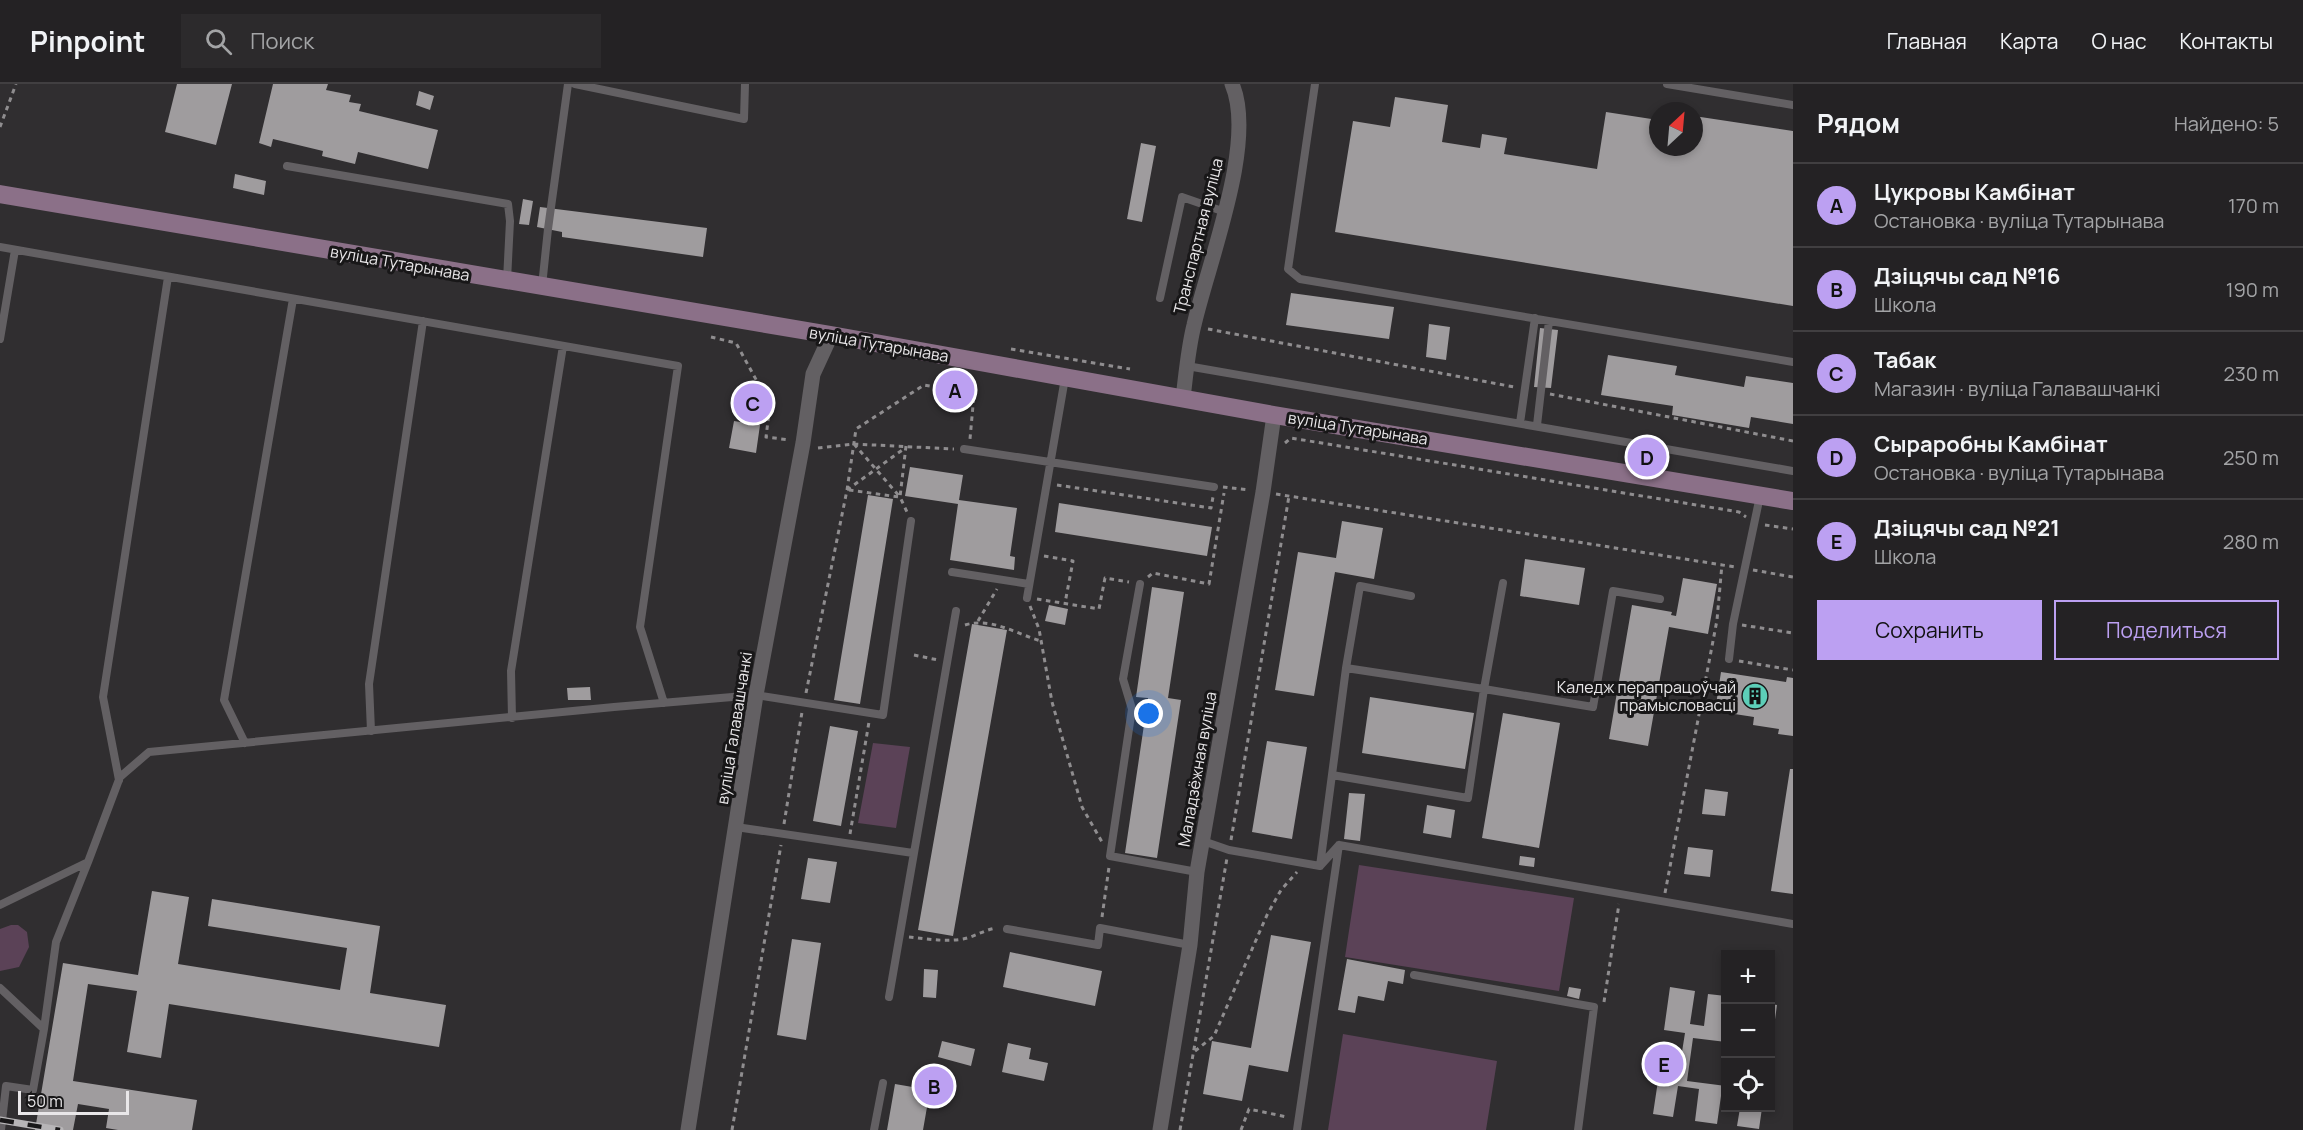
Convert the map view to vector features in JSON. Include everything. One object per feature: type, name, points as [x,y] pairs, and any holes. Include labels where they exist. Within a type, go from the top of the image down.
[{"type":"street","name":"Транспартная вуліца","points":[[1183,398],[1194,326],[1225,212],[1240,130],[1240,113],[1232,84]]},
{"type":"street","name":"вуліца Тутарынава","points":[[0,194],[831,335],[1274,414],[1793,501]]},
{"type":"street","name":"вуліца Галавашчанкі","points":[[688,1130],[756,695],[803,443],[813,374],[831,335]]},
{"type":"street","name":"Маладзёжная вуліца","points":[[1160,1130],[1190,945],[1197,872],[1258,492],[1274,414]]},
{"type":"lane","points":[[542,287],[568,84]]},
{"type":"lane","points":[[575,84],[744,119],[745,84]]},
{"type":"lane","points":[[1315,84],[1288,269],[1300,279],[1793,362]]},
{"type":"lane","points":[[1667,84],[1793,105]]},
{"type":"lane","points":[[287,166],[508,204],[510,221],[507,281]]},
{"type":"lane","points":[[1160,298],[1182,197],[1225,212]]},
{"type":"lane","points":[[0,247],[678,366],[640,627],[664,703]]},
{"type":"lane","points":[[0,339],[15,250]]},
{"type":"lane","points":[[118,780],[104,697],[168,277]]},
{"type":"lane","points":[[245,743],[224,700],[293,299]]},
{"type":"lane","points":[[1520,423],[1535,318]]},
{"type":"lane","points":[[371,731],[369,684],[423,321]]},
{"type":"lane","points":[[1537,425],[1550,321]]},
{"type":"lane","points":[[512,718],[511,671],[563,346]]},
{"type":"lane","points":[[1187,366],[1793,471]]},
{"type":"lane","points":[[1027,598],[1065,377]]},
{"type":"lane","points":[[967,449],[1214,487]]},
{"type":"lane","points":[[1729,659],[1733,624],[1760,495]]},
{"type":"lane","points":[[1,1130],[6,1086],[33,1090],[56,942],[118,780],[149,752],[756,695],[870,715],[883,715],[911,521]]},
{"type":"lane","points":[[952,572],[1029,584]]},
{"type":"lane","points":[[1332,775],[1468,798],[1503,583]]},
{"type":"lane","points":[[1140,584],[1123,679],[1132,709],[1110,856],[1197,872]]},
{"type":"lane","points":[[1320,866],[1346,668],[1360,586],[1411,596]]},
{"type":"lane","points":[[1346,668],[1593,707],[1612,591],[1660,599]]},
{"type":"lane","points":[[889,997],[956,611]]},
{"type":"lane","points":[[736,827],[782,836],[913,853]]},
{"type":"lane","points":[[1203,841],[1229,850],[1320,866]]},
{"type":"lane","points":[[1339,845],[1793,924]]},
{"type":"lane","points":[[1320,866],[1339,845]]},
{"type":"lane","points":[[1297,1130],[1339,845]]},
{"type":"lane","points":[[0,905],[88,862]]},
{"type":"lane","points":[[1008,929],[1098,945],[1101,928],[1190,945]]},
{"type":"lane","points":[[1414,975],[1594,1007],[1578,1130]]},
{"type":"lane","points":[[0,988],[44,1029]]},
{"type":"lane","points":[[874,1130],[883,1083]]},
{"type":"path","points":[[0,127],[16,84]]},
{"type":"path","points":[[1194,326],[1525,389]]},
{"type":"path","points":[[711,337],[736,343],[770,405],[765,437],[790,440]]},
{"type":"path","points":[[732,1130],[804,703],[847,490],[854,444],[856,429],[924,385],[974,394],[967,449],[854,444],[818,448]]},
{"type":"path","points":[[1540,392],[1793,441]]},
{"type":"path","points":[[1279,447],[1291,438],[1739,512],[1753,523],[1793,529]]},
{"type":"path","points":[[854,444],[900,497],[911,521]]},
{"type":"path","points":[[847,490],[906,447]]},
{"type":"path","points":[[900,497],[906,447]]},
{"type":"path","points":[[1053,484],[1211,508],[1214,487]]},
{"type":"path","points":[[1101,928],[1110,856],[1082,807],[1052,702],[1040,630],[1027,598],[1099,609],[1105,578],[1140,584],[1153,573],[1209,584],[1225,487],[1793,576]]},
{"type":"path","points":[[847,490],[900,497]]},
{"type":"path","points":[[1180,1130],[1289,496]]},
{"type":"path","points":[[1041,555],[1073,561],[1065,603]]},
{"type":"path","points":[[1663,901],[1716,620],[1722,564]]},
{"type":"path","points":[[1002,580],[978,621],[1003,626],[1041,641]]},
{"type":"path","points":[[1716,620],[1793,633]]},
{"type":"path","points":[[916,655],[947,662]]},
{"type":"path","points":[[1709,657],[1793,670]]},
{"type":"path","points":[[849,845],[870,715]]},
{"type":"path","points":[[1193,1052],[1214,1036],[1267,915],[1281,890],[1302,864]]},
{"type":"path","points":[[901,936],[932,940],[965,939],[982,931],[995,928],[1008,929]]},
{"type":"path","points":[[1241,1130],[1249,1109],[1299,1120]]},
{"type":"shaded area","points":[[873,743],[910,747],[896,828],[858,823]]},
{"type":"shaded area","points":[[1359,865],[1574,898],[1559,991],[1345,957]]},
{"type":"shaded area","points":[[18,925],[27,932],[29,947],[19,967],[0,971],[0,929]]},
{"type":"shaded area","points":[[1343,1034],[1497,1061],[1486,1130],[1328,1130]]},
{"type":"building","points":[[177,84],[232,84],[216,145],[165,132]]},
{"type":"building","points":[[273,84],[328,84],[326,90],[351,95],[349,102],[361,104],[359,111],[438,130],[428,169],[358,152],[355,164],[322,156],[323,151],[273,139],[271,147],[259,143]]},
{"type":"building","points":[[419,91],[434,96],[430,110],[416,105]]},
{"type":"building","points":[[1395,97],[1448,105],[1442,142],[1480,148],[1482,134],[1507,138],[1504,154],[1597,169],[1606,112],[1649,119],[1649,156],[1703,156],[1703,117],[1793,131],[1793,306],[1335,232],[1353,121],[1390,127]]},
{"type":"building","points":[[1141,143],[1156,146],[1142,222],[1127,219]]},
{"type":"building","points":[[235,174],[266,181],[264,195],[233,188]]},
{"type":"building","points":[[523,199],[533,201],[529,225],[519,224]]},
{"type":"building","points":[[540,207],[707,228],[703,257],[562,237],[562,232],[537,227]]},
{"type":"building","points":[[1291,293],[1394,307],[1389,339],[1286,325]]},
{"type":"building","points":[[1429,324],[1450,327],[1446,360],[1426,357]]},
{"type":"building","points":[[1540,328],[1558,330],[1551,388],[1534,387]]},
{"type":"building","points":[[1608,355],[1677,366],[1675,375],[1744,387],[1746,376],[1793,383],[1793,424],[1751,417],[1749,428],[1672,415],[1673,406],[1601,395]]},
{"type":"building","points":[[747,396],[761,398],[760,410],[746,408]]},
{"type":"building","points":[[734,421],[760,425],[756,453],[729,448]]},
{"type":"building","points":[[910,467],[963,475],[959,500],[1017,508],[1010,556],[1015,557],[1014,570],[950,560],[958,504],[905,496]]},
{"type":"building","points":[[868,495],[893,499],[860,704],[834,700]]},
{"type":"building","points":[[1059,503],[1212,527],[1207,556],[1055,532]]},
{"type":"building","points":[[1342,521],[1383,528],[1374,579],[1335,572],[1314,696],[1275,690],[1298,552],[1336,558]]},
{"type":"building","points":[[1525,559],[1585,568],[1579,605],[1520,596]]},
{"type":"building","points":[[1683,578],[1717,584],[1708,634],[1669,627],[1648,746],[1609,739],[1632,605],[1672,612],[1671,615],[1676,616]]},
{"type":"building","points":[[1152,587],[1184,592],[1168,698],[1181,700],[1157,858],[1125,853],[1148,698],[1136,697]]},
{"type":"building","points":[[1049,605],[1068,609],[1065,625],[1045,621]]},
{"type":"building","points":[[972,624],[1007,630],[953,936],[918,930]]},
{"type":"building","name":"Каледж перапрацоўчай прамысловасці","points":[[1721,672],[1786,682],[1787,677],[1793,678],[1793,736],[1778,734],[1779,729],[1753,725],[1754,717],[1715,711]]},
{"type":"building","points":[[590,687],[591,700],[568,700],[567,688]]},
{"type":"building","points":[[1370,697],[1474,713],[1465,769],[1362,753]]},
{"type":"building","points":[[1503,713],[1560,723],[1539,848],[1482,838]]},
{"type":"building","points":[[830,726],[858,731],[841,826],[813,821]]},
{"type":"building","points":[[1267,741],[1307,747],[1292,839],[1252,832]]},
{"type":"building","points":[[1790,769],[1793,769],[1793,894],[1771,891]]},
{"type":"building","points":[[1705,789],[1728,792],[1725,816],[1702,814]]},
{"type":"building","points":[[1349,793],[1365,794],[1360,841],[1344,839]]},
{"type":"building","points":[[1427,805],[1455,810],[1451,838],[1423,833]]},
{"type":"building","points":[[1688,847],[1713,850],[1710,877],[1684,874]]},
{"type":"building","points":[[1520,856],[1535,858],[1534,867],[1519,865]]},
{"type":"building","points":[[808,858],[837,862],[830,903],[801,899]]},
{"type":"building","points":[[152,891],[189,897],[178,964],[340,990],[347,948],[208,926],[212,899],[380,926],[370,993],[446,1005],[439,1047],[169,1004],[161,1058],[127,1052],[137,991],[88,984],[73,1081],[197,1100],[192,1130],[106,1128],[109,1109],[78,1104],[73,1130],[35,1130],[63,963],[138,975]]},
{"type":"building","points":[[1271,935],[1311,942],[1288,1072],[1249,1065],[1242,1101],[1203,1094],[1212,1041],[1251,1048]]},
{"type":"building","points":[[792,939],[821,943],[806,1040],[777,1035]]},
{"type":"building","points":[[1010,952],[1102,971],[1095,1006],[1003,987]]},
{"type":"building","points":[[1347,959],[1405,970],[1403,984],[1388,981],[1384,1001],[1358,996],[1355,1013],[1338,1010]]},
{"type":"building","points":[[924,969],[938,970],[936,998],[923,997]]},
{"type":"building","points":[[1569,987],[1581,989],[1579,999],[1567,996]]},
{"type":"building","points":[[1670,987],[1695,991],[1690,1024],[1704,1026],[1708,994],[1721,995],[1721,1041],[1693,1038],[1687,1081],[1721,1085],[1717,1124],[1695,1121],[1699,1089],[1678,1086],[1673,1117],[1653,1114],[1659,1074],[1678,1077],[1685,1033],[1664,1030]]},
{"type":"building","points":[[942,1041],[975,1049],[971,1066],[938,1057]]},
{"type":"building","points":[[1008,1043],[1031,1048],[1029,1059],[1048,1063],[1044,1081],[1002,1072]]},
{"type":"building","points":[[895,1084],[930,1090],[923,1130],[887,1130]]},
{"type":"building","points":[[1739,1112],[1761,1112],[1759,1129],[1737,1126]]},
{"type":"railway","points":[[0,1120],[60,1130]]},
{"type":"place","name":"Цукровы Камбінат","points":[[955,390]]},
{"type":"place","name":"Табак","points":[[753,403]]},
{"type":"place","name":"Сыраробны Камбінат","points":[[1647,457]]},
{"type":"place","name":"Каледж перапрацоўчай прамысловасці","points":[[1755,696]]},
{"type":"place","name":"Дзіцячы сад №21","points":[[1664,1064]]},
{"type":"place","name":"Дзіцячы сад №16","points":[[934,1086]]}]
